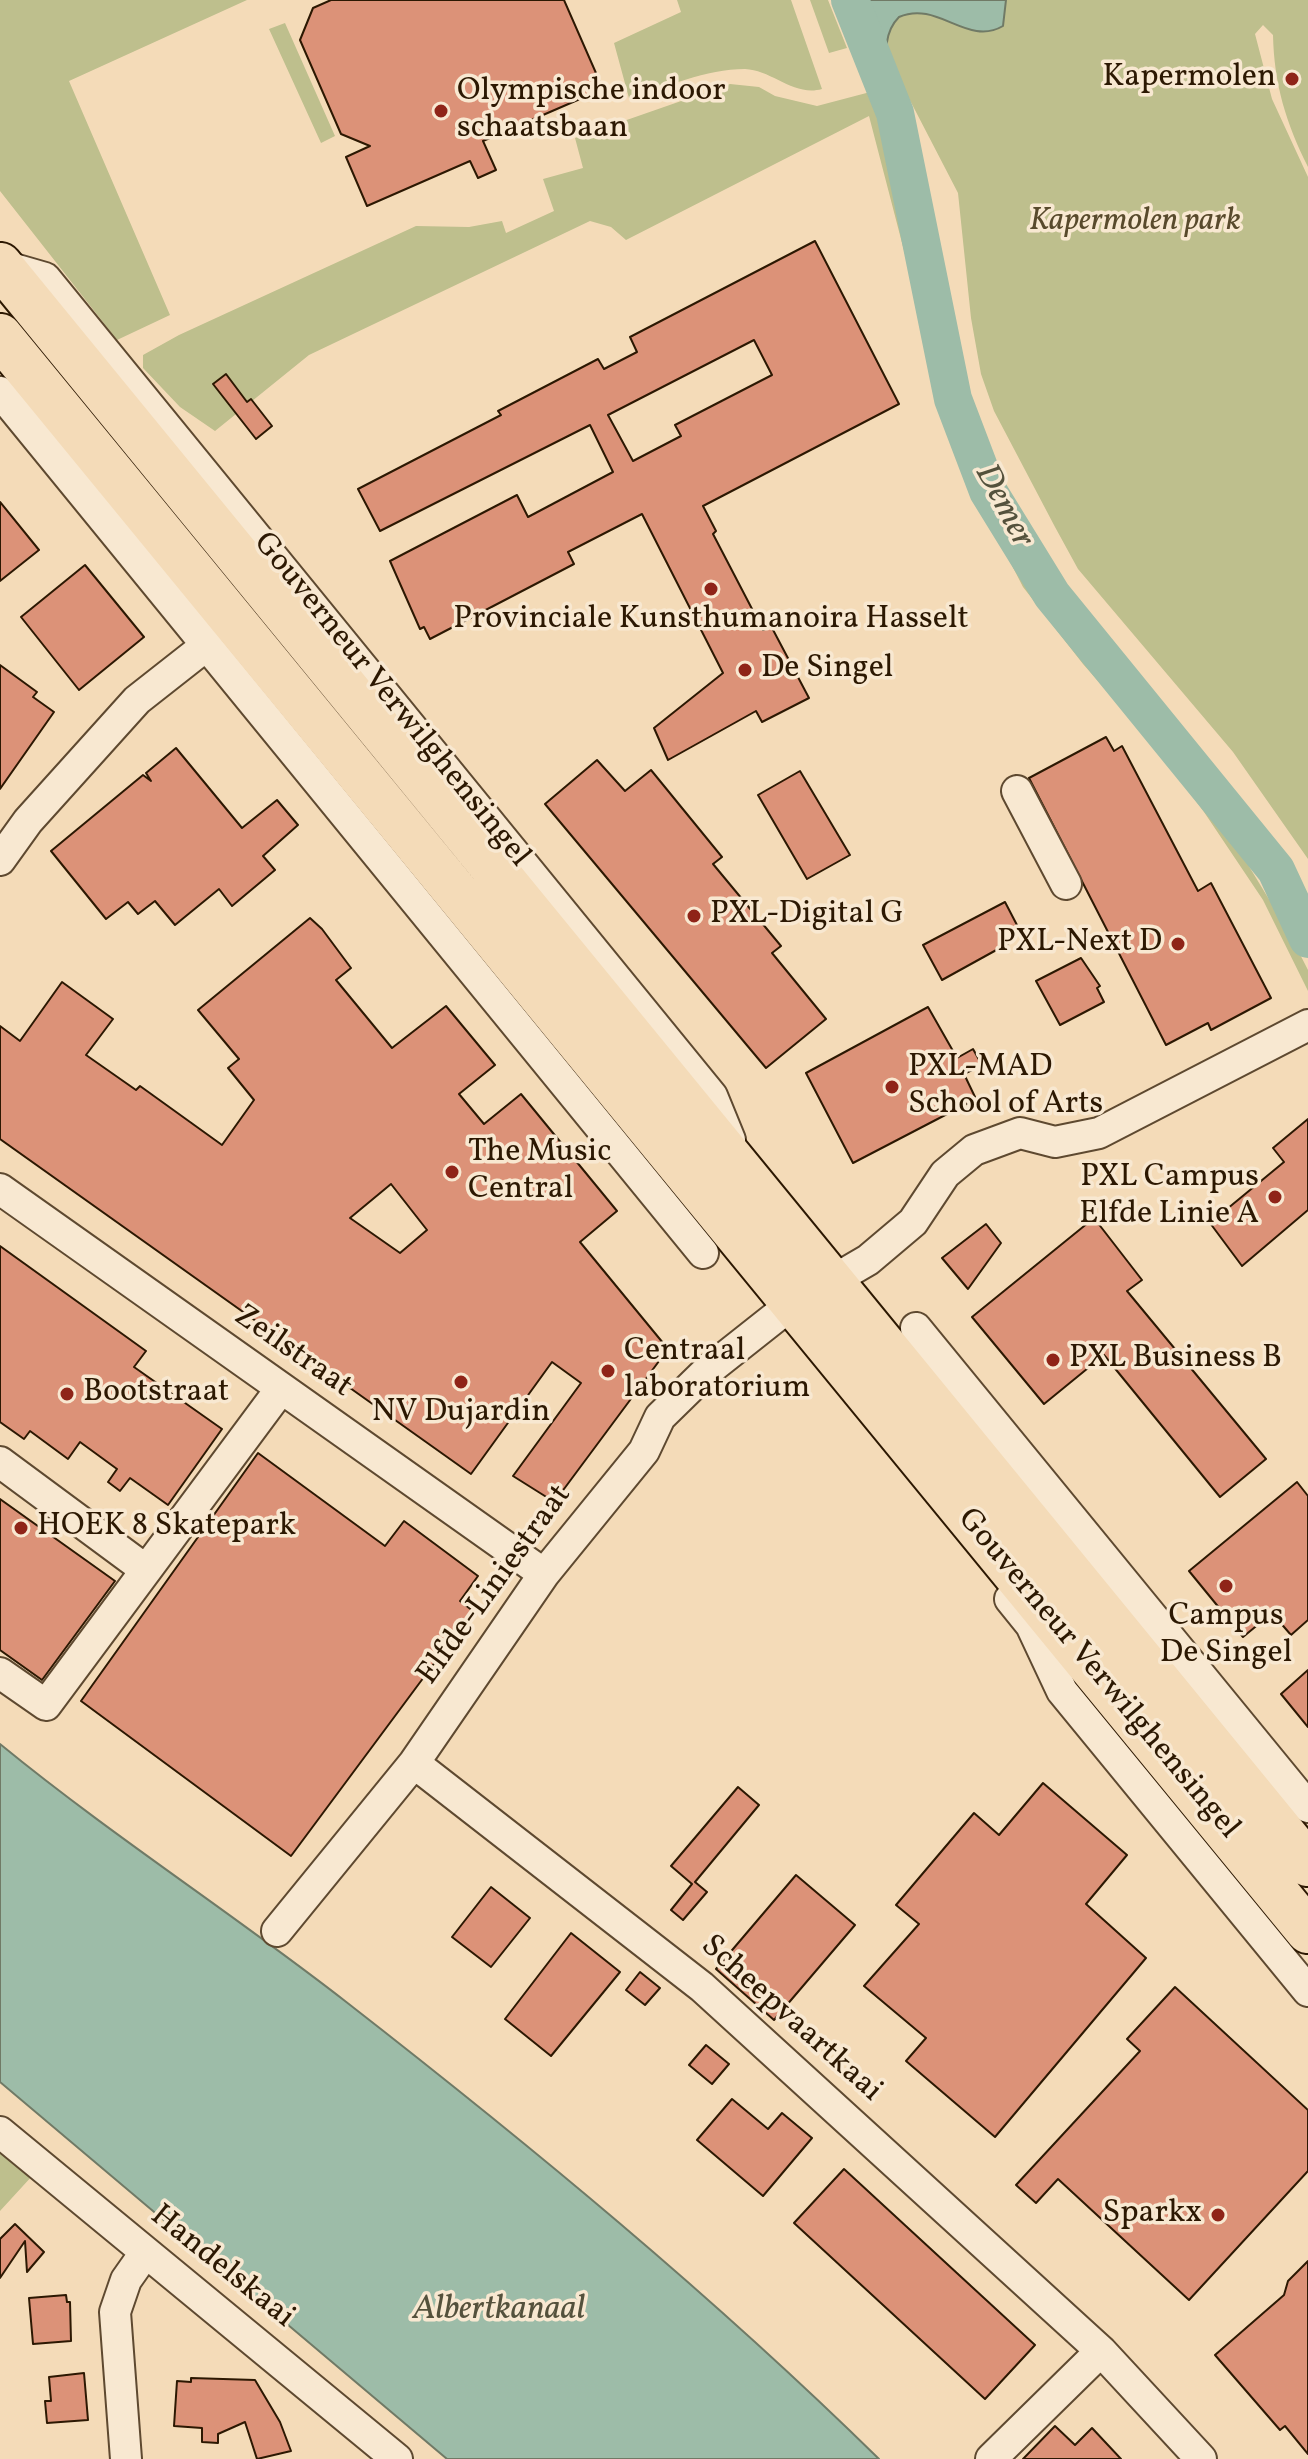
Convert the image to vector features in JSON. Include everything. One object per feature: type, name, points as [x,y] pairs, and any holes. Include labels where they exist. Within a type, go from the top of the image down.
[{"type":"highway","name":"Gouverneur Verwilghensingel","points":[[0,265],[1308,1864]]},
{"type":"highway","name":"Gouverneur Verwilghensingel","points":[[0,336],[1308,1931]]},
{"type":"highway","points":[[792,1304],[832,1281]]},
{"type":"street","name":"Gouverneur Verwilghensingel","points":[[0,392],[592,1113],[703,1253]]},
{"type":"street","points":[[0,860],[28,821],[137,700],[207,645]]},
{"type":"street","points":[[1017,791],[1066,884]]},
{"type":"street","points":[[832,1281],[868,1260],[913,1222],[945,1174],[974,1150],[1020,1133],[1055,1142],[1099,1133],[1308,1025]]},
{"type":"street","name":"Gouverneur Verwilghensingel","points":[[592,1113],[669,1151]]},
{"type":"street","name":"Zeilstraat","points":[[1,1192],[544,1574]]},
{"type":"street","name":"Elfde-Liniestraat","points":[[277,1931],[414,1763],[544,1574],[644,1451],[660,1417],[706,1372],[792,1304]]},
{"type":"street","points":[[916,1328],[1308,1807]]},
{"type":"street","points":[[0,1673],[46,1705],[280,1390]]},
{"type":"street","name":"Gouverneur Verwilghensingel","points":[[886,1419],[892,1452],[1031,1625],[1062,1691],[1308,1991]]},
{"type":"street","points":[[0,1462],[146,1570]]},
{"type":"street","name":"Gouverneur Verwilghensingel","points":[[1159,1682],[1212,1691]]},
{"type":"street","name":"Scheepvaartkaai","points":[[414,1763],[702,1987],[1101,2351],[1201,2459]]},
{"type":"street","name":"Handelskaai","points":[[0,2132],[397,2459]]},
{"type":"street","points":[[126,2459],[115,2312],[126,2280],[145,2253]]},
{"type":"street","points":[[991,2459],[1101,2351]]},
{"type":"green space","points":[[0,0],[247,0],[69,81],[170,315],[117,340],[0,191]]},
{"type":"green space","points":[[677,0],[791,0],[822,89],[802,89],[745,69],[701,75],[629,98],[614,43],[681,12]]},
{"type":"green space","points":[[810,0],[828,0],[847,48],[829,53]]},
{"type":"green space","name":"Kapermolen park","points":[[858,0],[1308,0],[1308,167],[1283,103],[1273,35],[1263,25],[1255,34],[1272,99],[1308,177],[1308,859],[1233,752],[1078,569],[994,411],[981,374],[971,318],[958,193]]},
{"type":"green space","points":[[285,23],[335,136],[321,143],[269,29]]},
{"type":"green space","points":[[730,84],[759,87],[775,96],[817,106],[874,91],[903,191],[946,412],[869,116],[626,240],[611,227],[590,221],[309,355],[215,431],[180,407],[143,368],[143,355],[179,335],[416,226],[469,227],[502,221],[506,233],[554,211],[543,179],[583,168],[575,138]]},
{"type":"green space","points":[[949,425],[1006,551],[1043,611],[1083,652],[1213,807],[1287,929],[1308,970],[1308,991],[1263,900],[1204,812],[1152,742],[1083,664],[1023,587],[959,462]]},
{"type":"green space","points":[[0,2148],[33,2175],[0,2211]]},
{"type":"water","points":[[835,0],[1006,0],[1003,26],[990,31],[965,28],[927,14],[913,13],[899,17],[887,43],[891,72],[859,64]]},
{"type":"water","name":"Albertkanaal","points":[[0,1744],[302,1968],[483,2110],[619,2222],[751,2338],[879,2459],[447,2459],[0,2082]]},
{"type":"building","name":"Olympische indoor schaatsbaan","points":[[331,0],[564,0],[603,89],[483,141],[496,170],[478,178],[470,161],[367,206],[346,157],[370,146],[341,134],[300,40],[313,8]]},
{"type":"building","points":[[815,241],[899,404],[703,506],[716,531],[713,534],[763,630],[771,626],[809,698],[762,722],[756,711],[668,760],[654,728],[723,673],[642,514],[568,552],[574,564],[430,639],[424,627],[420,629],[390,561],[517,495],[528,517],[613,472],[590,425],[380,531],[358,489],[501,415],[498,411],[598,359],[604,369],[637,352],[630,337]],"holes":[[[754,340],[772,375],[675,425],[681,436],[633,461],[608,415]]]},
{"type":"building","points":[[226,374],[247,402],[251,399],[272,426],[256,439],[213,384]]},
{"type":"building","points":[[0,502],[39,550],[0,581]]},
{"type":"building","points":[[85,565],[144,637],[79,690],[21,617]]},
{"type":"building","points":[[0,665],[37,692],[33,697],[54,712],[0,789]]},
{"type":"building","name":"PXL-Next D","points":[[1106,737],[1114,751],[1122,746],[1198,891],[1211,883],[1271,998],[1211,1030],[1208,1023],[1166,1045],[1029,778]]},
{"type":"building","points":[[176,748],[242,828],[277,800],[298,825],[263,856],[275,870],[232,906],[219,889],[175,925],[155,901],[138,914],[128,902],[106,919],[51,851],[143,775],[151,781],[146,773]]},
{"type":"building","name":"PXL-Digital G","points":[[597,760],[625,791],[651,770],[722,857],[713,864],[781,946],[772,953],[826,1019],[766,1068],[545,804]]},
{"type":"building","points":[[800,771],[850,855],[807,879],[758,795]]},
{"type":"building","points":[[1005,902],[1018,927],[1004,934],[1009,943],[942,980],[923,945]]},
{"type":"building","points":[[310,918],[351,968],[336,980],[392,1048],[446,1006],[495,1065],[459,1094],[484,1124],[521,1094],[617,1211],[580,1242],[668,1349],[561,1493],[548,1498],[513,1476],[581,1383],[552,1362],[471,1474],[0,1139],[0,1026],[20,1041],[62,982],[113,1019],[86,1055],[136,1090],[140,1086],[222,1145],[254,1100],[228,1068],[239,1059],[198,1010]],"holes":[[[391,1184],[427,1230],[400,1253],[350,1218]]]},
{"type":"building","points":[[1081,958],[1100,986],[1097,988],[1104,1002],[1060,1025],[1036,981]]},
{"type":"building","name":"PXL-MAD School of Arts","points":[[928,1007],[957,1058],[973,1049],[982,1065],[964,1074],[976,1099],[853,1163],[806,1073]]},
{"type":"building","name":"PXL Campus Elfde Linie A","points":[[1308,1119],[1308,1210],[1242,1266],[1210,1223],[1284,1162],[1273,1148]]},
{"type":"building","name":"PXL Business B","points":[[1094,1218],[1142,1280],[1127,1291],[1266,1459],[1220,1497],[1104,1355],[1044,1404],[972,1317]]},
{"type":"building","points":[[986,1224],[1001,1243],[968,1289],[942,1258]]},
{"type":"building","points":[[0,1246],[146,1351],[134,1367],[222,1429],[168,1505],[130,1478],[120,1491],[108,1482],[117,1469],[80,1442],[68,1459],[30,1431],[24,1439],[0,1422]]},
{"type":"building","points":[[258,1453],[385,1546],[404,1521],[478,1576],[460,1601],[473,1611],[291,1856],[81,1701]]},
{"type":"building","points":[[1297,1482],[1308,1496],[1308,1620],[1291,1635],[1272,1613],[1243,1637],[1189,1571]]},
{"type":"building","points":[[0,1499],[115,1581],[42,1680],[0,1650]]},
{"type":"building","points":[[1308,1670],[1308,1727],[1281,1694]]},
{"type":"building","points":[[1043,1783],[1127,1855],[1086,1904],[1146,1958],[995,2137],[906,2061],[926,2038],[864,1986],[919,1924],[896,1905],[974,1813],[999,1835]]},
{"type":"building","points":[[738,1787],[759,1805],[695,1882],[707,1892],[683,1920],[671,1910],[692,1884],[671,1866]]},
{"type":"building","points":[[796,1875],[855,1925],[774,2020],[716,1969]]},
{"type":"building","points":[[491,1887],[530,1918],[491,1967],[452,1937]]},
{"type":"building","points":[[571,1933],[620,1972],[551,2056],[505,2019]]},
{"type":"building","points":[[640,1972],[660,1988],[645,2005],[626,1990]]},
{"type":"building","points":[[1175,1987],[1308,2110],[1308,2171],[1189,2300],[1058,2179],[1036,2203],[1016,2185],[1140,2051],[1127,2039]]},
{"type":"building","points":[[706,2045],[729,2064],[712,2084],[689,2065]]},
{"type":"building","points":[[732,2099],[768,2129],[782,2113],[812,2138],[763,2196],[697,2140]]},
{"type":"building","points":[[844,2169],[1035,2345],[985,2399],[794,2223]]},
{"type":"building","points":[[15,2224],[44,2252],[27,2272],[25,2241],[0,2278],[0,2239]]},
{"type":"building","points":[[1308,2261],[1308,2454],[1285,2426],[1280,2430],[1215,2355],[1284,2295],[1288,2281]]},
{"type":"building","points":[[66,2295],[67,2302],[70,2302],[71,2341],[33,2344],[29,2298]]},
{"type":"building","points":[[84,2373],[88,2420],[47,2423],[45,2401],[51,2401],[49,2377]]},
{"type":"building","points":[[191,2378],[255,2380],[280,2422],[291,2451],[257,2459],[245,2422],[218,2434],[218,2443],[202,2442],[202,2428],[174,2426],[177,2381],[191,2382]]},
{"type":"building","points":[[1055,2426],[1075,2445],[1092,2428],[1121,2459],[1023,2459]]},
{"type":"waterway","name":"Demer","points":[[850,0],[895,113],[953,399],[988,491],[1052,595],[1276,870],[1308,939]]},
{"type":"place","name":"Kapermolen","points":[[1292,79]]},
{"type":"place","name":"Olympische indoor schaatsbaan","points":[[441,111]]},
{"type":"place","name":"Provinciale Kunsthumanoira Hasselt","points":[[711,589]]},
{"type":"place","name":"De Singel","points":[[745,670]]},
{"type":"place","name":"PXL-Digital G","points":[[694,916]]},
{"type":"place","name":"PXL-Next D","points":[[1178,944]]},
{"type":"place","name":"PXL-MAD School of Arts","points":[[892,1087]]},
{"type":"place","name":"The Music Central","points":[[452,1172]]},
{"type":"place","name":"PXL Campus Elfde Linie A","points":[[1275,1197]]},
{"type":"place","name":"PXL Business B","points":[[1053,1360]]},
{"type":"place","name":"Centraal laboratorium","points":[[608,1371]]},
{"type":"place","name":"NV Dujardin","points":[[461,1382]]},
{"type":"place","name":"Bootstraat","points":[[67,1394]]},
{"type":"place","name":"HOEK 8 Skatepark","points":[[21,1528]]},
{"type":"place","name":"Campus De Singel","points":[[1226,1586]]},
{"type":"place","name":"Sparkx","points":[[1218,2215]]}]
